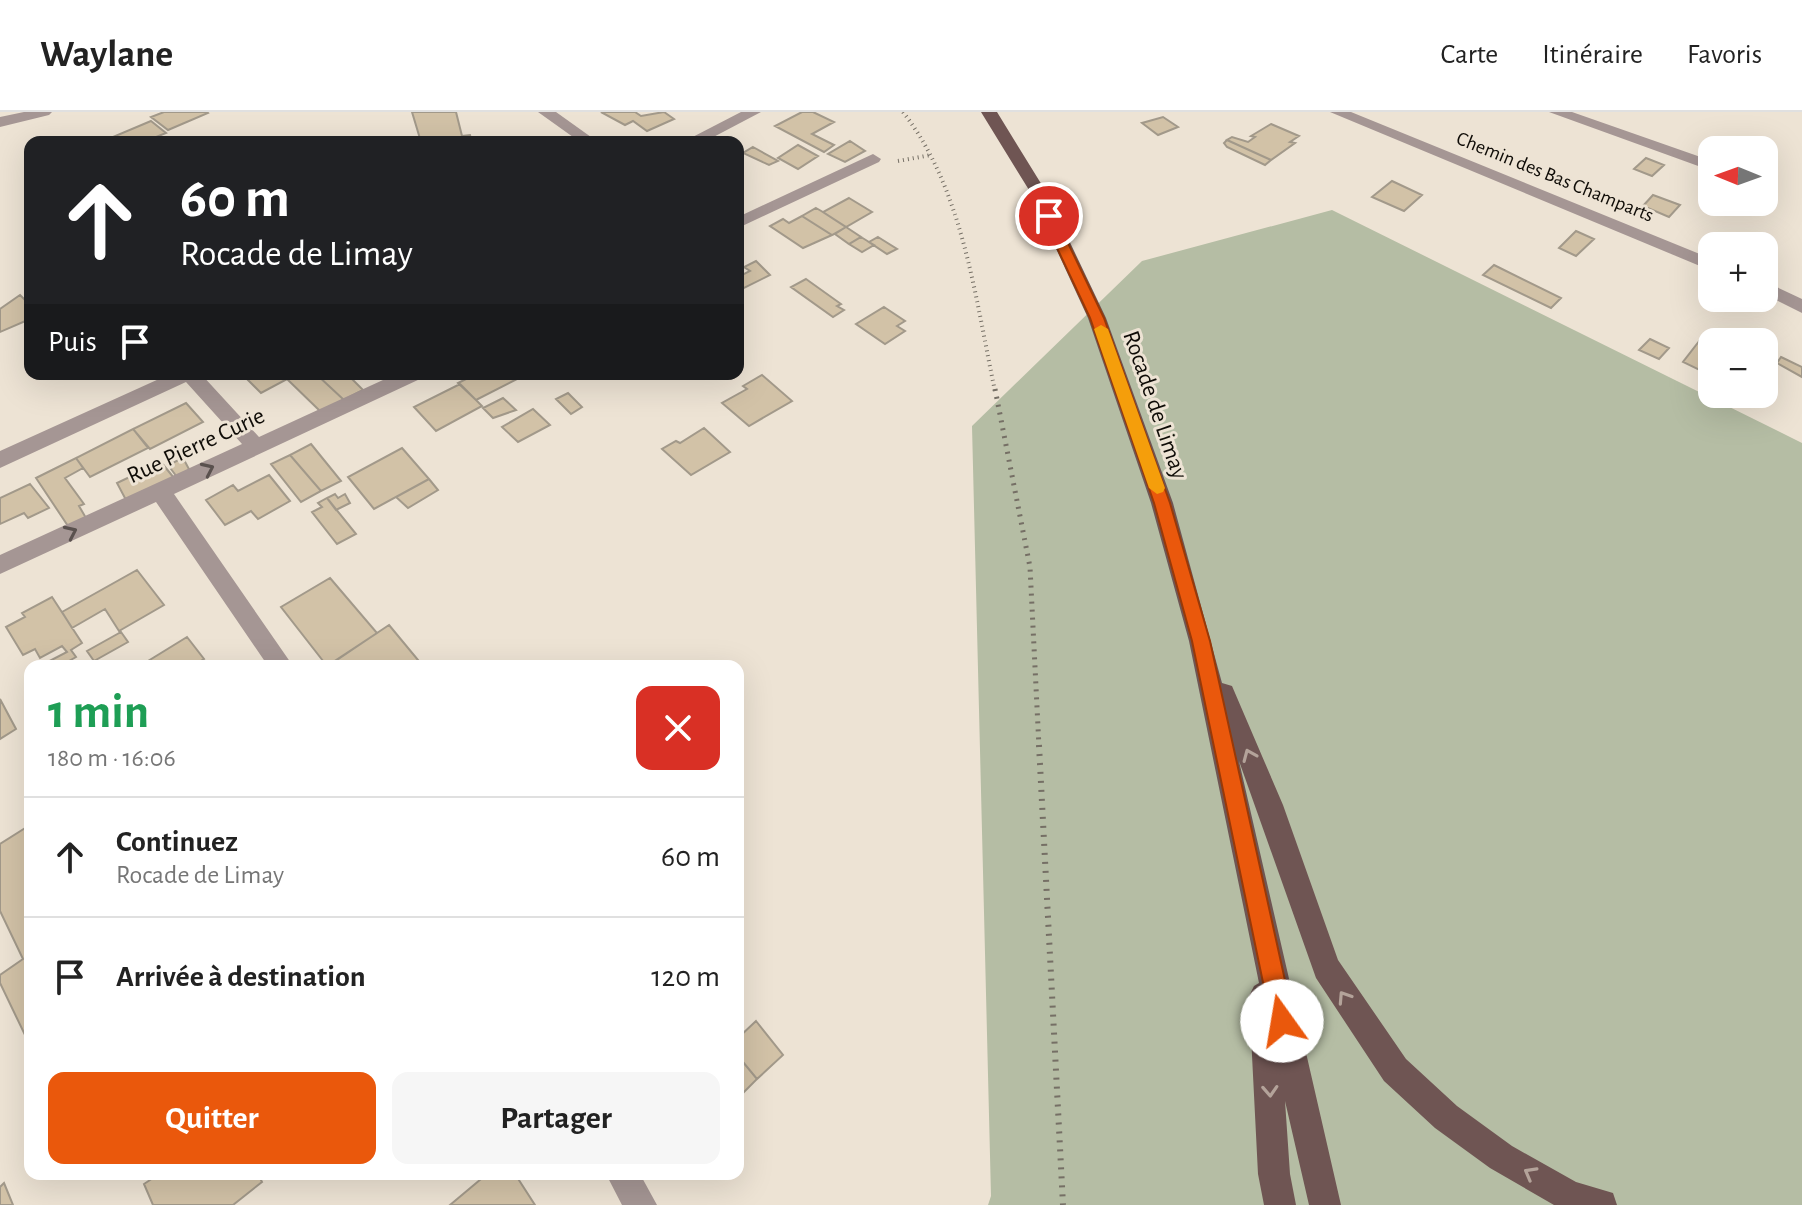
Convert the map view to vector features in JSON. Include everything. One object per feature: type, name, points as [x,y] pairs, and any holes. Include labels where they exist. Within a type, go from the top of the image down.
[{"type":"main road","name":"Rocade de Limay","points":[[989,112],[1037,190],[1097,318],[1162,503],[1201,641]]},
{"type":"main road","points":[[1201,641],[1261,929],[1325,1205]]},
{"type":"main road","points":[[1201,641],[1270,805],[1326,968],[1367,1031],[1395,1070],[1446,1117],[1529,1173],[1570,1196],[1601,1205]]},
{"type":"main road","points":[[1261,929],[1274,1174],[1280,1205]]},
{"type":"street","points":[[0,122],[44,112]]},
{"type":"street","points":[[546,112],[581,136]]},
{"type":"street","points":[[703,136],[753,112]]},
{"type":"street","name":"Chemin des Bas Champarts","points":[[1338,112],[1698,259]]},
{"type":"street","points":[[1557,112],[1698,161]]},
{"type":"street","points":[[744,220],[873,159]]},
{"type":"street","points":[[1778,294],[1802,307]]},
{"type":"street","points":[[0,460],[175,380]]},
{"type":"street","points":[[194,380],[256,447]]},
{"type":"street","name":"Rue Pierre Curie","points":[[0,565],[400,380]]},
{"type":"street","points":[[160,491],[277,660]]},
{"type":"street","points":[[626,1180],[641,1205]]},
{"type":"path","points":[[903,112],[931,155],[961,240],[1015,477],[1030,567],[1063,1205]]},
{"type":"green space","points":[[1332,210],[1698,391],[1698,408],[1731,408],[1802,443],[1802,1205],[988,1205],[991,1196],[972,426],[1142,261]]},
{"type":"building","points":[[164,112],[208,113],[168,130],[151,117]]},
{"type":"building","points":[[412,112],[456,112],[462,136],[419,136]]},
{"type":"building","points":[[601,112],[635,112],[641,116],[664,112],[674,119],[647,131],[633,121],[625,125]]},
{"type":"building","points":[[802,112],[813,112],[834,122],[812,134],[834,145],[824,152],[775,126]]},
{"type":"building","points":[[1163,117],[1178,127],[1158,135],[1142,123]]},
{"type":"building","points":[[151,121],[166,133],[159,136],[115,136]]},
{"type":"building","points":[[1271,124],[1299,136],[1290,142],[1295,143],[1271,160],[1227,140],[1232,137],[1248,142],[1255,137],[1251,136]]},
{"type":"building","points":[[1227,140],[1271,160],[1265,165],[1227,147],[1224,143]]},
{"type":"building","points":[[850,141],[865,151],[845,162],[828,154]]},
{"type":"building","points":[[798,145],[818,156],[798,169],[778,158]]},
{"type":"building","points":[[753,147],[778,161],[769,165],[744,152]]},
{"type":"building","points":[[1646,158],[1664,165],[1652,176],[1634,169]]},
{"type":"building","points":[[1392,181],[1422,195],[1404,211],[1372,197]]},
{"type":"building","points":[[1653,195],[1680,205],[1669,217],[1643,206]]},
{"type":"building","points":[[849,198],[872,212],[846,227],[823,212]]},
{"type":"building","points":[[816,208],[846,227],[832,235],[802,216]]},
{"type":"building","points":[[802,216],[832,235],[803,248],[770,226],[783,219],[789,223]]},
{"type":"building","points":[[846,227],[861,237],[849,244],[835,234]]},
{"type":"building","points":[[1576,231],[1594,239],[1576,256],[1559,248]]},
{"type":"building","points":[[861,237],[874,245],[862,252],[849,244]]},
{"type":"building","points":[[878,237],[897,249],[887,254],[869,242]]},
{"type":"building","points":[[756,261],[770,275],[744,288],[744,274],[750,271],[744,267]]},
{"type":"building","points":[[1494,265],[1561,298],[1551,308],[1483,275]]},
{"type":"building","points":[[806,279],[841,304],[837,306],[844,310],[833,317],[791,287]]},
{"type":"building","points":[[20,295],[24,299],[24,322],[0,332],[0,309]]},
{"type":"building","points":[[884,307],[905,321],[897,326],[905,331],[885,344],[856,324]]},
{"type":"building","points":[[1650,339],[1669,348],[1659,359],[1639,350]]},
{"type":"building","points":[[1698,343],[1698,369],[1683,362]]},
{"type":"building","points":[[1781,357],[1802,367],[1802,377],[1778,364]]},
{"type":"building","points":[[762,375],[792,401],[749,426],[722,403],[747,389],[743,386]]},
{"type":"building","points":[[248,380],[285,380],[261,393]]},
{"type":"building","points":[[288,380],[322,380],[344,400],[320,411]]},
{"type":"building","points":[[322,380],[353,380],[363,390],[344,400]]},
{"type":"building","points":[[464,380],[515,380],[476,400],[458,383]]},
{"type":"building","points":[[460,384],[482,406],[436,431],[414,407]]},
{"type":"building","points":[[568,393],[582,407],[571,414],[556,399]]},
{"type":"building","points":[[503,398],[516,410],[493,418],[483,408]]},
{"type":"building","points":[[186,403],[203,422],[150,449],[133,429]]},
{"type":"building","points":[[533,409],[550,425],[518,442],[502,427]]},
{"type":"building","points":[[704,428],[730,452],[691,475],[662,449],[676,441],[680,443]]},
{"type":"building","points":[[133,429],[148,448],[90,477],[76,458]]},
{"type":"building","points":[[311,444],[341,481],[321,491],[290,455]]},
{"type":"building","points":[[402,448],[429,479],[374,509],[348,477]]},
{"type":"building","points":[[290,455],[321,491],[301,502],[271,464]]},
{"type":"building","points":[[76,458],[83,468],[65,478],[84,504],[79,506],[86,518],[68,526],[36,478]]},
{"type":"building","points":[[183,458],[190,471],[177,477],[168,465]]},
{"type":"building","points":[[161,462],[174,478],[126,500],[117,483]]},
{"type":"building","points":[[269,475],[290,501],[258,519],[251,511],[225,525],[206,500],[233,485],[238,491]]},
{"type":"building","points":[[429,479],[438,490],[408,508],[396,497]]},
{"type":"building","points":[[30,484],[49,508],[28,518],[24,513],[0,524],[0,498]]},
{"type":"building","points":[[335,494],[338,498],[345,494],[350,503],[336,510],[327,498]]},
{"type":"building","points":[[327,498],[356,534],[337,544],[312,512],[322,507],[318,503]]},
{"type":"building","points":[[137,570],[164,605],[119,631],[105,609],[72,628],[62,612]]},
{"type":"building","points":[[330,578],[377,633],[336,660],[322,660],[281,607]]},
{"type":"building","points":[[52,597],[82,643],[71,650],[76,657],[52,660],[67,652],[62,646],[40,658],[35,649],[23,655],[6,627],[25,617],[22,613]]},
{"type":"building","points":[[389,625],[418,660],[337,660]]},
{"type":"building","points":[[121,632],[128,642],[96,660],[87,651]]},
{"type":"building","points":[[187,637],[204,659],[202,660],[150,660]]},
{"type":"building","points":[[0,699],[16,729],[0,739]]},
{"type":"building","points":[[24,829],[24,1033],[0,983],[0,975],[23,959],[0,911],[0,844]]},
{"type":"building","points":[[756,1021],[783,1055],[757,1079],[744,1063],[744,1032]]},
{"type":"building","points":[[744,1063],[757,1079],[744,1092]]},
{"type":"building","points":[[150,1180],[262,1182],[233,1205],[153,1205],[144,1184]]},
{"type":"building","points":[[480,1180],[519,1180],[535,1205],[450,1205]]},
{"type":"building","points":[[4,1183],[13,1205],[0,1205],[0,1187]]},
{"type":"slow traffic","points":[[1101,329],[1157,488]]},
{"type":"route","points":[[1049,216],[1097,318],[1162,503],[1201,641],[1282,1021]]}]
